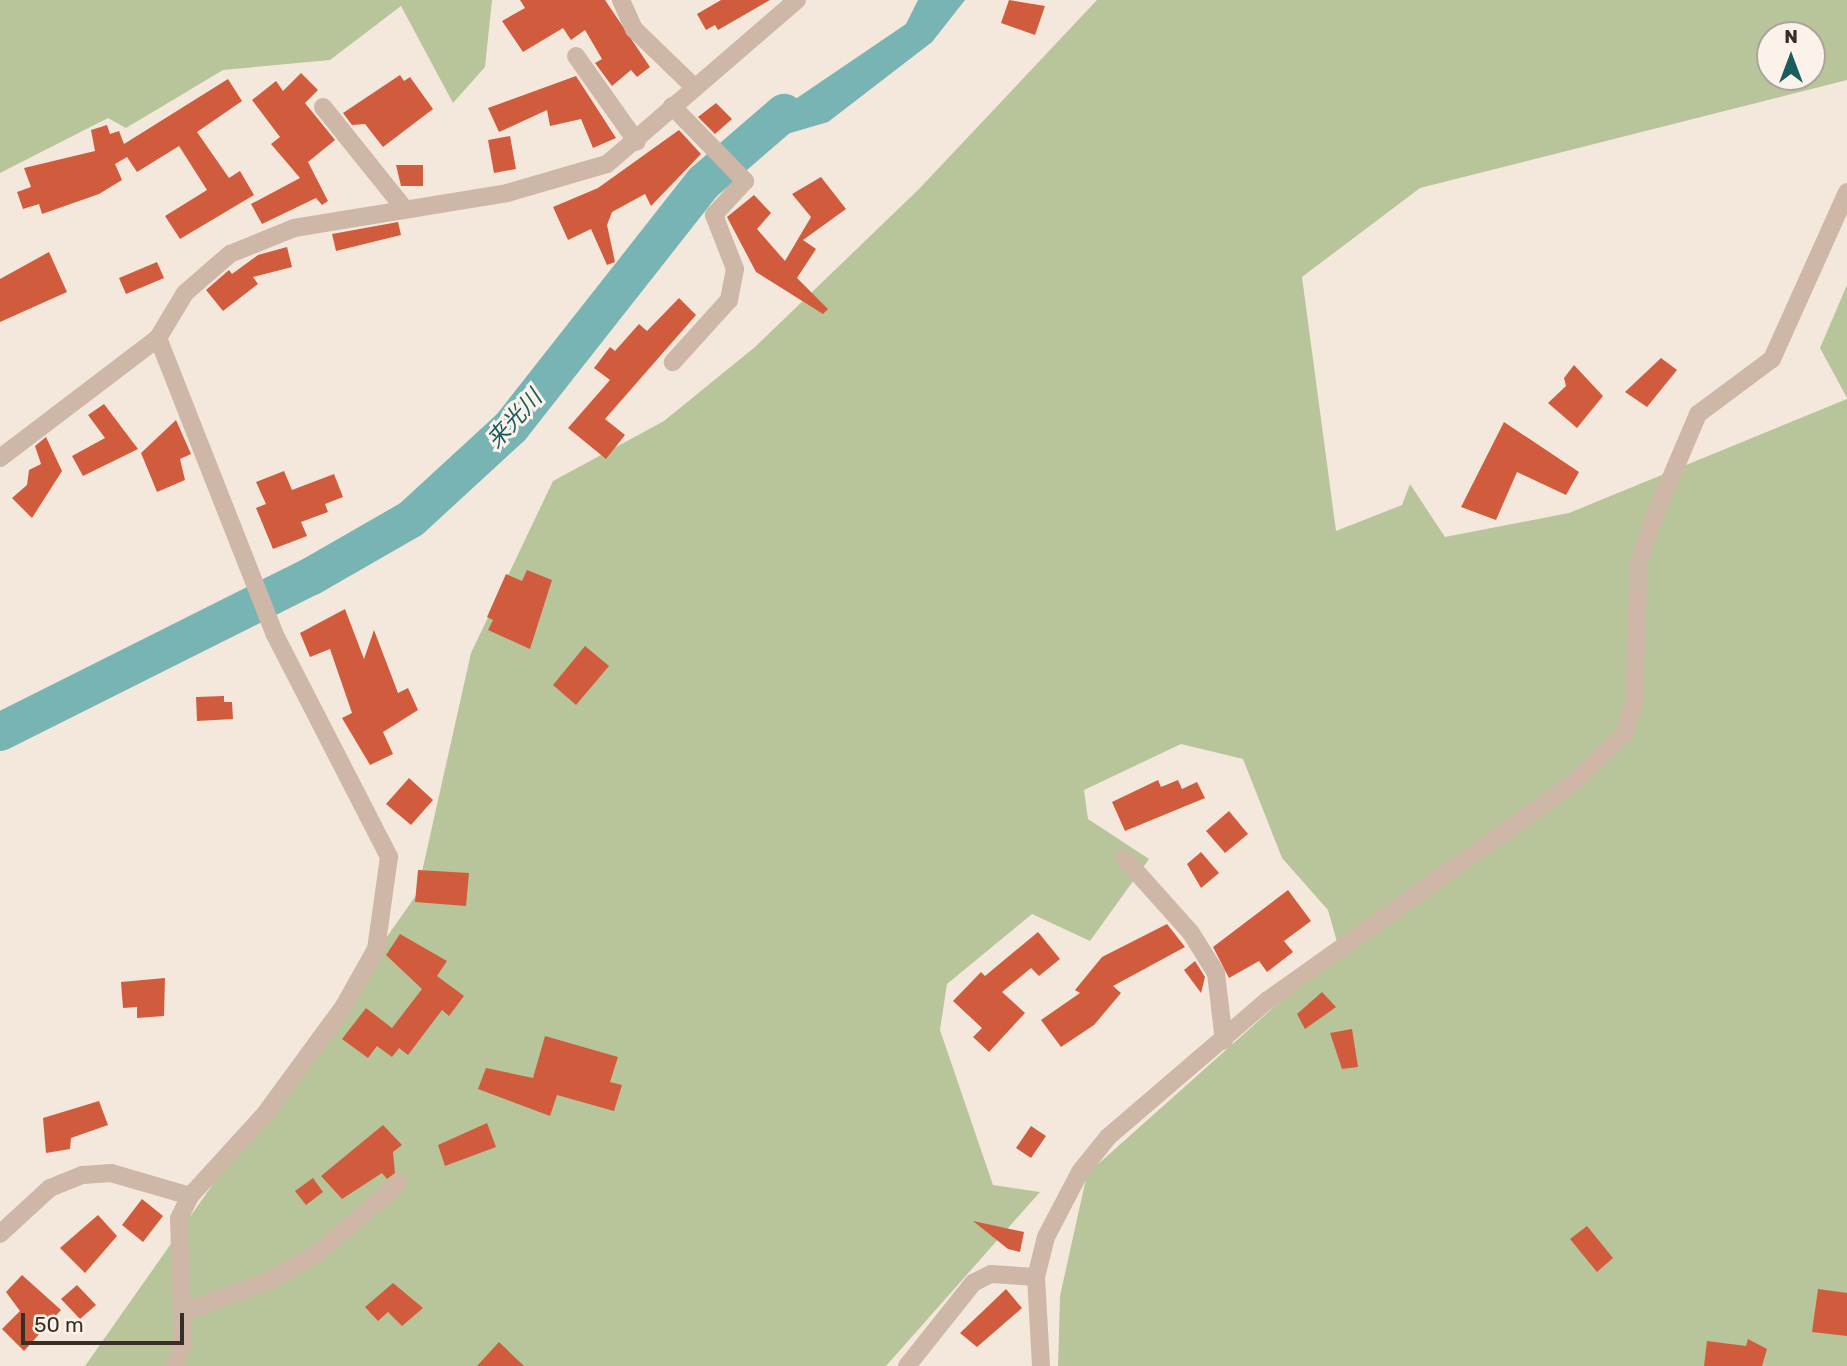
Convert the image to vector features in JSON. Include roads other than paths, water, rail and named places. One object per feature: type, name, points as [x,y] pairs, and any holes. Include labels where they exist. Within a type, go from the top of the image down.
[{"type":"street","points":[[621,0],[634,29],[693,86]]},
{"type":"street","points":[[0,458],[7,442],[158,338],[185,292],[253,240],[403,206],[578,177],[637,142],[693,86],[755,42],[797,0]]},
{"type":"street","points":[[576,56],[637,142]]},
{"type":"street","points":[[672,106],[710,149],[746,181],[714,215],[735,269],[729,300],[673,362]]},
{"type":"street","points":[[323,107],[403,206]]},
{"type":"street","points":[[1041,1366],[1036,1277],[1046,1237],[1080,1172],[1108,1137],[1224,1041],[1268,1000],[1573,783],[1624,734],[1634,703],[1639,563],[1669,482],[1698,414],[1772,359],[1847,192]]},
{"type":"street","points":[[158,338],[274,633],[389,857],[385,910],[376,949],[344,1006],[265,1114],[190,1196],[179,1219],[184,1312],[175,1366]]},
{"type":"street","points":[[1124,858],[1191,933],[1216,972],[1224,1041]]},
{"type":"street","points":[[0,1234],[50,1188],[83,1175],[124,1176],[190,1196]]},
{"type":"street","points":[[184,1312],[266,1282],[317,1253],[399,1183]]},
{"type":"street","points":[[907,1366],[973,1283],[991,1274],[1036,1277]]},
{"type":"water","points":[[918,0],[965,0],[932,42],[828,122],[746,146],[750,130],[906,24]]},
{"type":"waterway","name":"来光川","points":[[0,732],[310,577],[411,519],[511,427],[704,182],[784,113]]}]
